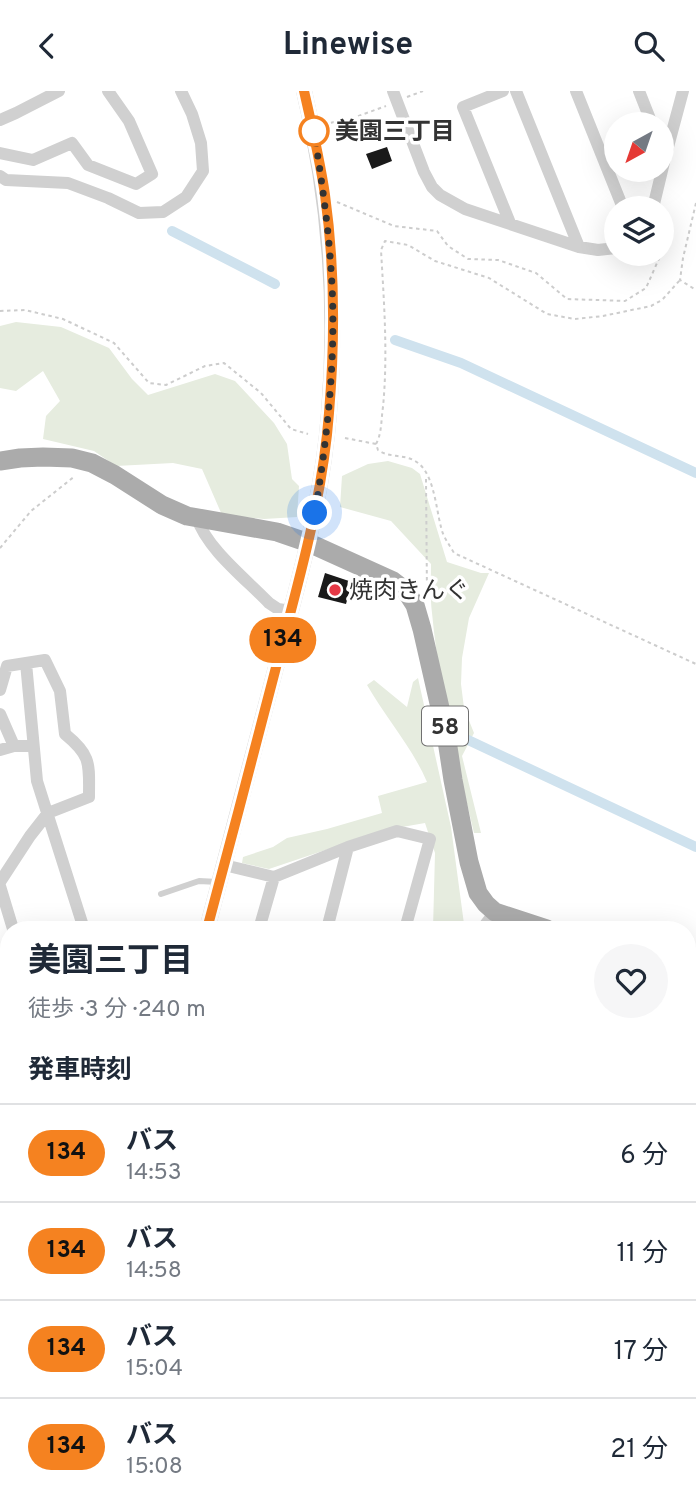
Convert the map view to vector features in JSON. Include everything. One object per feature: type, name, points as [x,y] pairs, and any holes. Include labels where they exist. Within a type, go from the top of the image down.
[{"type":"main road","name":"58","points":[[0,461],[43,457],[72,458],[92,463],[162,505],[187,516],[277,532],[309,543],[393,581],[406,591],[419,617],[446,734],[469,862],[478,893],[495,912]]},
{"type":"main road","points":[[495,912],[523,921]]},
{"type":"street","points":[[0,120],[59,91]]},
{"type":"street","points":[[0,153],[33,160],[72,143],[88,166],[136,184],[152,174],[129,121],[108,91]]},
{"type":"street","points":[[0,176],[6,180],[68,183],[139,213],[163,212],[186,197],[203,171],[201,143],[181,91]]},
{"type":"street","points":[[209,921],[309,543],[324,461],[332,366],[331,269],[325,197],[304,91]]},
{"type":"street","points":[[503,91],[463,107],[510,223]]},
{"type":"street","points":[[516,91],[579,247]]},
{"type":"street","points":[[576,91],[618,196]]},
{"type":"street","points":[[639,91],[647,112]]},
{"type":"street","points":[[674,119],[683,91]]},
{"type":"street","points":[[395,96],[424,172],[440,195],[457,206],[579,247],[604,249]]},
{"type":"street","points":[[197,518],[201,530],[215,548],[269,603],[278,609],[291,611]]},
{"type":"street","points":[[0,690],[7,666],[45,660],[60,691],[65,734],[81,747],[89,766],[89,797],[48,813],[0,884],[11,921]]},
{"type":"street","points":[[26,663],[37,781],[82,921]]},
{"type":"street","points":[[0,714],[14,746]]},
{"type":"street","points":[[0,750],[14,746],[33,746]]},
{"type":"street","points":[[224,865],[274,877],[348,847],[397,831],[430,839],[407,921]]},
{"type":"street","points":[[329,921],[348,847]]},
{"type":"street","points":[[262,921],[274,877]]},
{"type":"street","points":[[488,921],[495,912]]},
{"type":"lane","points":[[161,894],[198,881],[220,882]]},
{"type":"path","points":[[313,126],[350,118],[395,96],[423,91]]},
{"type":"path","points":[[325,197],[394,226],[437,231],[448,246],[468,259],[498,260],[536,273],[567,299],[625,301],[646,288],[655,266]]},
{"type":"path","points":[[696,203],[680,279],[662,300],[651,306],[603,316],[575,319],[547,314],[489,278],[435,261],[408,246],[385,241],[381,250],[387,336],[380,436],[376,444],[378,450],[384,454],[413,459],[424,468],[437,503],[444,538],[454,553],[696,664]]},
{"type":"path","points":[[680,279],[696,290]]},
{"type":"path","points":[[0,311],[25,310],[63,319],[105,338],[121,350],[149,383],[166,385],[205,366],[224,363],[261,393],[291,429],[308,435]]},
{"type":"path","points":[[345,438],[376,444]]},
{"type":"path","points":[[0,548],[31,511],[92,463]]},
{"type":"path","points":[[419,617],[428,605],[426,475]]},
{"type":"shaded area","points":[[16,322],[61,327],[109,348],[148,395],[215,374],[235,381],[274,423],[287,444],[292,479],[299,486],[297,517],[264,519],[222,515],[202,469],[173,463],[116,466],[94,451],[43,439],[46,416],[60,401],[43,371],[16,391],[0,388],[0,326]]},
{"type":"shaded area","points":[[388,461],[412,468],[420,474],[447,562],[489,573],[469,618],[462,658],[461,684],[464,708],[474,733],[462,756],[481,833],[474,833],[444,696],[431,607],[431,564],[391,521],[340,507],[342,476],[368,464]]},
{"type":"shaded area","points":[[418,678],[451,827],[464,921],[433,921],[435,853],[425,823],[385,830],[269,869],[242,863],[243,857],[273,847],[287,838],[382,813],[378,796],[427,782],[367,685],[374,680],[407,707],[413,682]]},
{"type":"building","points":[[387,147],[392,161],[372,169],[366,154]]},
{"type":"building","name":"焼肉きんぐ","points":[[325,573],[352,582],[346,604],[318,597]]},
{"type":"waterway","points":[[172,231],[275,284]]},
{"type":"waterway","points":[[395,340],[461,363],[696,473]]},
{"type":"waterway","points":[[466,739],[696,847]]},
{"type":"bus line","name":"134","points":[[209,921],[309,543],[324,461],[332,354],[331,269],[325,197],[304,91]]},
{"type":"place","name":"美園三丁目","points":[[314,131]]},
{"type":"place","name":"焼肉きんぐ","points":[[335,590]]},
{"type":"route","points":[[314,131],[325,197],[333,311],[329,414],[315,513]]}]
